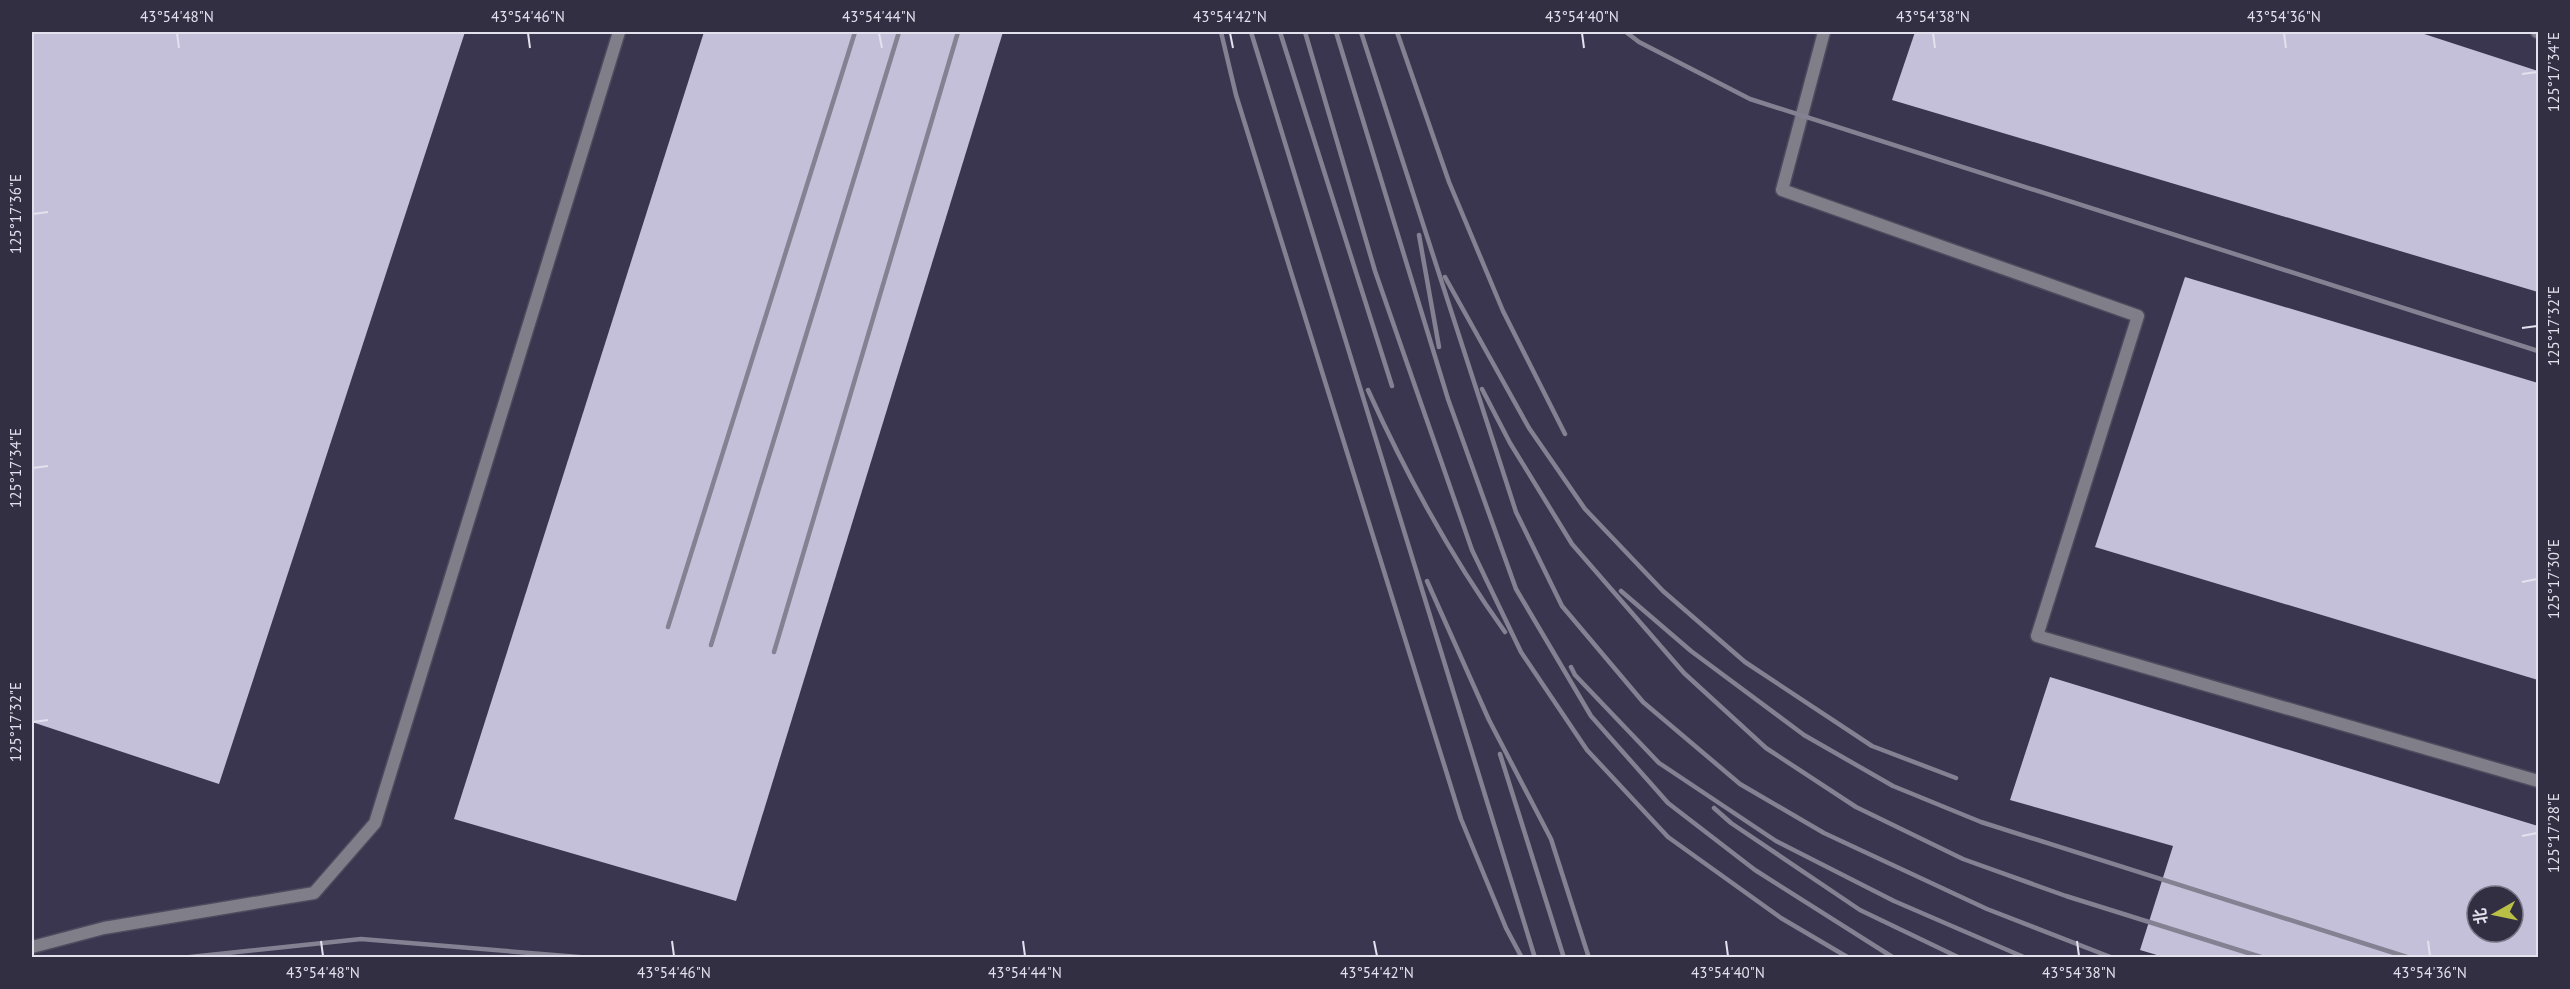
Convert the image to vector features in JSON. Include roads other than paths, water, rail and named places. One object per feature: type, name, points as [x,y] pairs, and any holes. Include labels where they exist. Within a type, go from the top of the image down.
[{"type":"lane","points":[[32,947],[104,928],[314,894],[375,823],[620,32]]},
{"type":"lane","points":[[1824,32],[1782,190],[2138,316],[2037,636],[2538,781]]},
{"type":"railway","points":[[668,627],[855,32]]},
{"type":"railway","points":[[711,645],[899,32]]},
{"type":"railway","points":[[774,652],[958,32]]},
{"type":"railway","points":[[1221,32],[1236,95],[1461,819],[1506,928],[1522,958]]},
{"type":"railway","points":[[1251,32],[1535,958]]},
{"type":"railway","points":[[1280,32],[1392,386]]},
{"type":"railway","points":[[1305,32],[1375,271],[1472,550],[1521,652],[1587,750],[1668,837],[1781,918],[1849,958]]},
{"type":"railway","points":[[1336,32],[1448,399],[1516,589],[1591,716],[1668,803],[1755,870],[1894,958]]},
{"type":"railway","points":[[1361,32],[1516,512],[1562,606],[1643,702],[1740,784],[1824,833],[1987,909],[2113,958]]},
{"type":"railway","points":[[1397,32],[1449,182],[1503,311],[1565,434]]},
{"type":"railway","points":[[1626,32],[1639,42],[1750,99],[2538,351]]},
{"type":"railway","points":[[1419,235],[1439,347]]},
{"type":"railway","points":[[1445,277],[1529,428],[1585,509],[1663,591],[1745,662],[1872,746],[1956,778]]},
{"type":"railway","points":[[1482,389],[1510,443],[1572,544],[1684,673],[1766,748],[1856,807],[1963,859],[2066,896],[2264,958]]},
{"type":"railway","points":[[1368,390],[1430,514],[1485,604],[1505,632]]},
{"type":"railway","points":[[1427,581],[1489,720],[1551,839],[1589,958]]},
{"type":"railway","points":[[1621,591],[1691,651],[1804,735],[1893,786],[1981,822],[2410,958]]},
{"type":"railway","points":[[1571,667],[1575,675],[1659,763],[1776,841],[1894,901],[2026,958]]},
{"type":"railway","points":[[1500,754],[1564,958]]},
{"type":"railway","points":[[1714,808],[1731,823],[1860,910],[1960,958]]},
{"type":"railway","points":[[181,958],[361,939],[591,958]]}]
